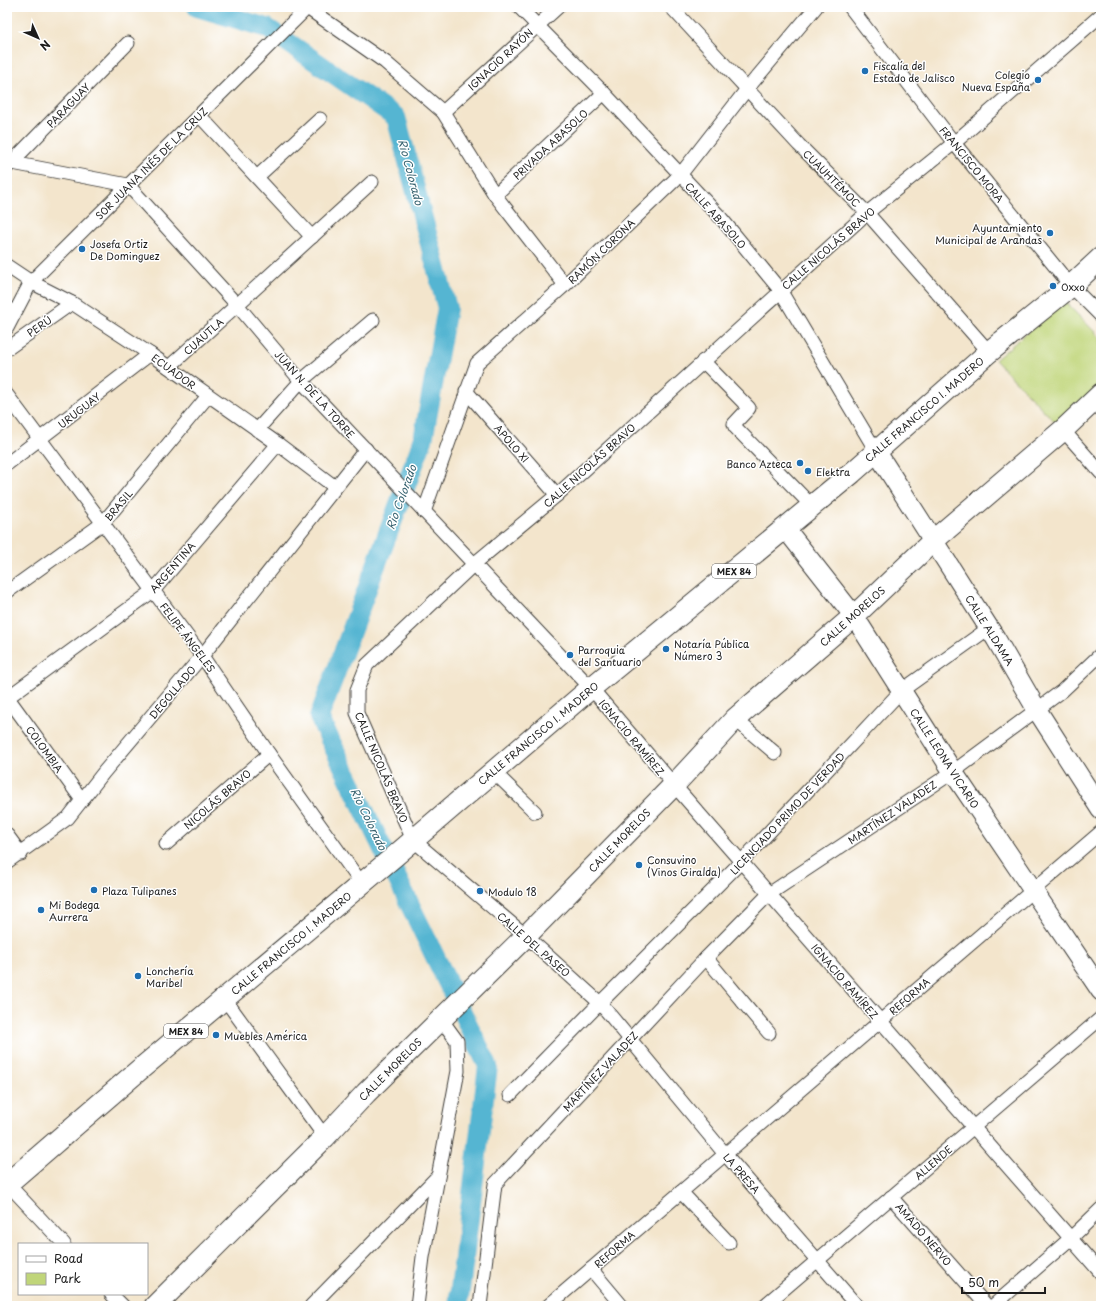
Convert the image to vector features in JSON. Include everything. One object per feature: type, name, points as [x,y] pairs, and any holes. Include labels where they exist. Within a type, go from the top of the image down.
[{"type":"main road","name":"MEX 84","points":[[1071,286],[1101,258]]},
{"type":"main road","name":"CALLE FRANCISCO I. MADERO","points":[[7,1184],[224,998],[396,855],[591,688],[876,451],[989,352],[1071,286]]},
{"type":"main road","name":"CALLE MORELOS","points":[[155,1306],[325,1137],[366,1093],[526,936],[674,785],[735,719],[854,616],[934,540],[1063,430],[1101,394]]},
{"type":"main road","name":"CALLE ALDAMA","points":[[876,451],[934,540],[989,628],[1037,710],[1101,810]]},
{"type":"main road","name":"CALLE LEONA VICARIO","points":[[785,528],[854,616],[953,772],[1101,990]]},
{"type":"street","name":"CALLE ABASOLO","points":[[519,7],[604,93],[721,218],[780,290],[876,451]]},
{"type":"street","name":"IGNACIO RAYÓN","points":[[442,112],[558,7]]},
{"type":"street","name":"CUAUHTÉMOC","points":[[671,7],[799,145],[867,213],[989,352]]},
{"type":"street","name":"RAMÓN CORONA","points":[[420,508],[476,363],[565,285],[680,175],[747,89],[816,7]]},
{"type":"street","name":"FRANCISCO MORA","points":[[850,7],[954,143],[1071,286],[1101,316]]},
{"type":"street","name":"SOR JUANA INÉS DE LA CRUZ","points":[[7,328],[31,282],[307,8]]},
{"type":"street","points":[[307,8],[385,62],[442,112],[495,195],[565,285]]},
{"type":"street","name":"CALLE NICOLÁS BRAVO","points":[[413,840],[357,713],[357,690],[367,665],[474,564],[557,496],[780,290],[867,213],[954,143],[1101,15]]},
{"type":"street","name":"PARAGUAY","points":[[8,164],[128,43]]},
{"type":"street","name":"PRIVADA ABASOLO","points":[[495,195],[604,93]]},
{"type":"street","points":[[199,115],[312,237]]},
{"type":"street","points":[[257,177],[320,119]]},
{"type":"street","points":[[8,164],[128,185]]},
{"type":"street","name":"CUAUTLA","points":[[168,367],[238,306],[372,182]]},
{"type":"street","name":"JUAN N. DE LA TORRE","points":[[128,185],[238,306],[301,381],[591,688]]},
{"type":"street","name":"ECUADOR","points":[[7,266],[31,282],[72,303],[150,354],[278,444],[335,487]]},
{"type":"street","name":"PERÚ","points":[[7,349],[72,303]]},
{"type":"street","points":[[257,430],[301,381],[373,320]]},
{"type":"street","name":"URUGUAY","points":[[7,464],[150,354]]},
{"type":"street","points":[[703,361],[749,408],[734,424],[735,427],[812,505]]},
{"type":"street","name":"APOLO XI","points":[[466,391],[557,496]]},
{"type":"street","name":"FELIPE ÁNGELES","points":[[7,395],[202,656],[269,754],[364,882]]},
{"type":"street","name":"BRASIL","points":[[7,592],[103,523],[208,396]]},
{"type":"street","points":[[1063,430],[1101,473]]},
{"type":"street","name":"ARGENTINA","points":[[8,698],[153,591],[278,444]]},
{"type":"street","name":"DEGOLLADO","points":[[7,862],[21,854],[68,818],[202,656],[366,449]]},
{"type":"street","name":"LICENCIADO PRIMO DE VERDAD","points":[[510,1095],[742,862],[901,691],[989,628]]},
{"type":"street","name":"MARTÍNEZ VALADEZ","points":[[480,1306],[495,1184],[706,958],[769,894],[953,772],[1062,691],[1101,654]]},
{"type":"street","name":"IGNACIO RAMÍREZ","points":[[591,688],[769,894],[1101,1272]]},
{"type":"street","name":"COLOMBIA","points":[[8,698],[82,800]]},
{"type":"street","points":[[735,719],[775,753]]},
{"type":"street","name":"NICOLÁS BRAVO","points":[[166,844],[269,754]]},
{"type":"street","points":[[494,771],[535,812]]},
{"type":"street","name":"REFORMA","points":[[548,1306],[1101,832]]},
{"type":"street","points":[[7,835],[21,854]]},
{"type":"street","name":"CALLE DEL PASEO","points":[[413,840],[526,936],[600,1003],[630,1038]]},
{"type":"street","points":[[706,958],[769,1033]]},
{"type":"street","points":[[224,998],[325,1137]]},
{"type":"street","points":[[418,1306],[423,1258],[458,1071],[457,1041],[447,1014]]},
{"type":"street","name":"ALLENDE","points":[[764,1306],[1101,1018]]},
{"type":"street","name":"LA PRESA","points":[[630,1038],[725,1154],[857,1306]]},
{"type":"street","points":[[311,1306],[438,1176]]},
{"type":"street","points":[[7,1184],[63,1243]]},
{"type":"street","points":[[681,1192],[729,1243]]},
{"type":"street","name":"AMADO NERVO","points":[[892,1197],[987,1306]]},
{"type":"street","points":[[992,1306],[1071,1238],[1101,1209]]},
{"type":"street","points":[[590,1269],[622,1306]]},
{"type":"street","points":[[112,1295],[123,1306]]},
{"type":"green space","points":[[1064,301],[1101,338],[1101,386],[1059,426],[995,360]]},
{"type":"waterway","name":"Rio Colorado","points":[[197,7],[267,28],[396,117],[447,308],[423,440],[319,717],[488,1066],[458,1306]]},
{"type":"place","name":"Fiscalía del Estado de Jalisco","points":[[865,71]]},
{"type":"place","name":"Colegio Nueva España","points":[[1038,80]]},
{"type":"place","name":"Ayuntamiento Municipal de Arandas","points":[[1050,233]]},
{"type":"place","name":"Josefa Ortiz De Dominguez","points":[[82,249]]},
{"type":"place","name":"Oxxo","points":[[1053,286]]},
{"type":"place","name":"Banco Azteca","points":[[800,463]]},
{"type":"place","name":"Elektra","points":[[808,471]]},
{"type":"place","name":"Notaría Pública Número 3","points":[[666,649]]},
{"type":"place","name":"Parroquia del Santuario","points":[[570,655]]},
{"type":"place","name":"Consuvino (Vinos Giralda)","points":[[639,865]]},
{"type":"place","name":"Plaza Tulipanes","points":[[94,890]]},
{"type":"place","name":"Modulo 18","points":[[480,891]]},
{"type":"place","name":"Mi Bodega Aurrera","points":[[41,910]]},
{"type":"place","name":"Lonchería Maribel","points":[[138,976]]},
{"type":"place","name":"Muebles América","points":[[216,1035]]}]
